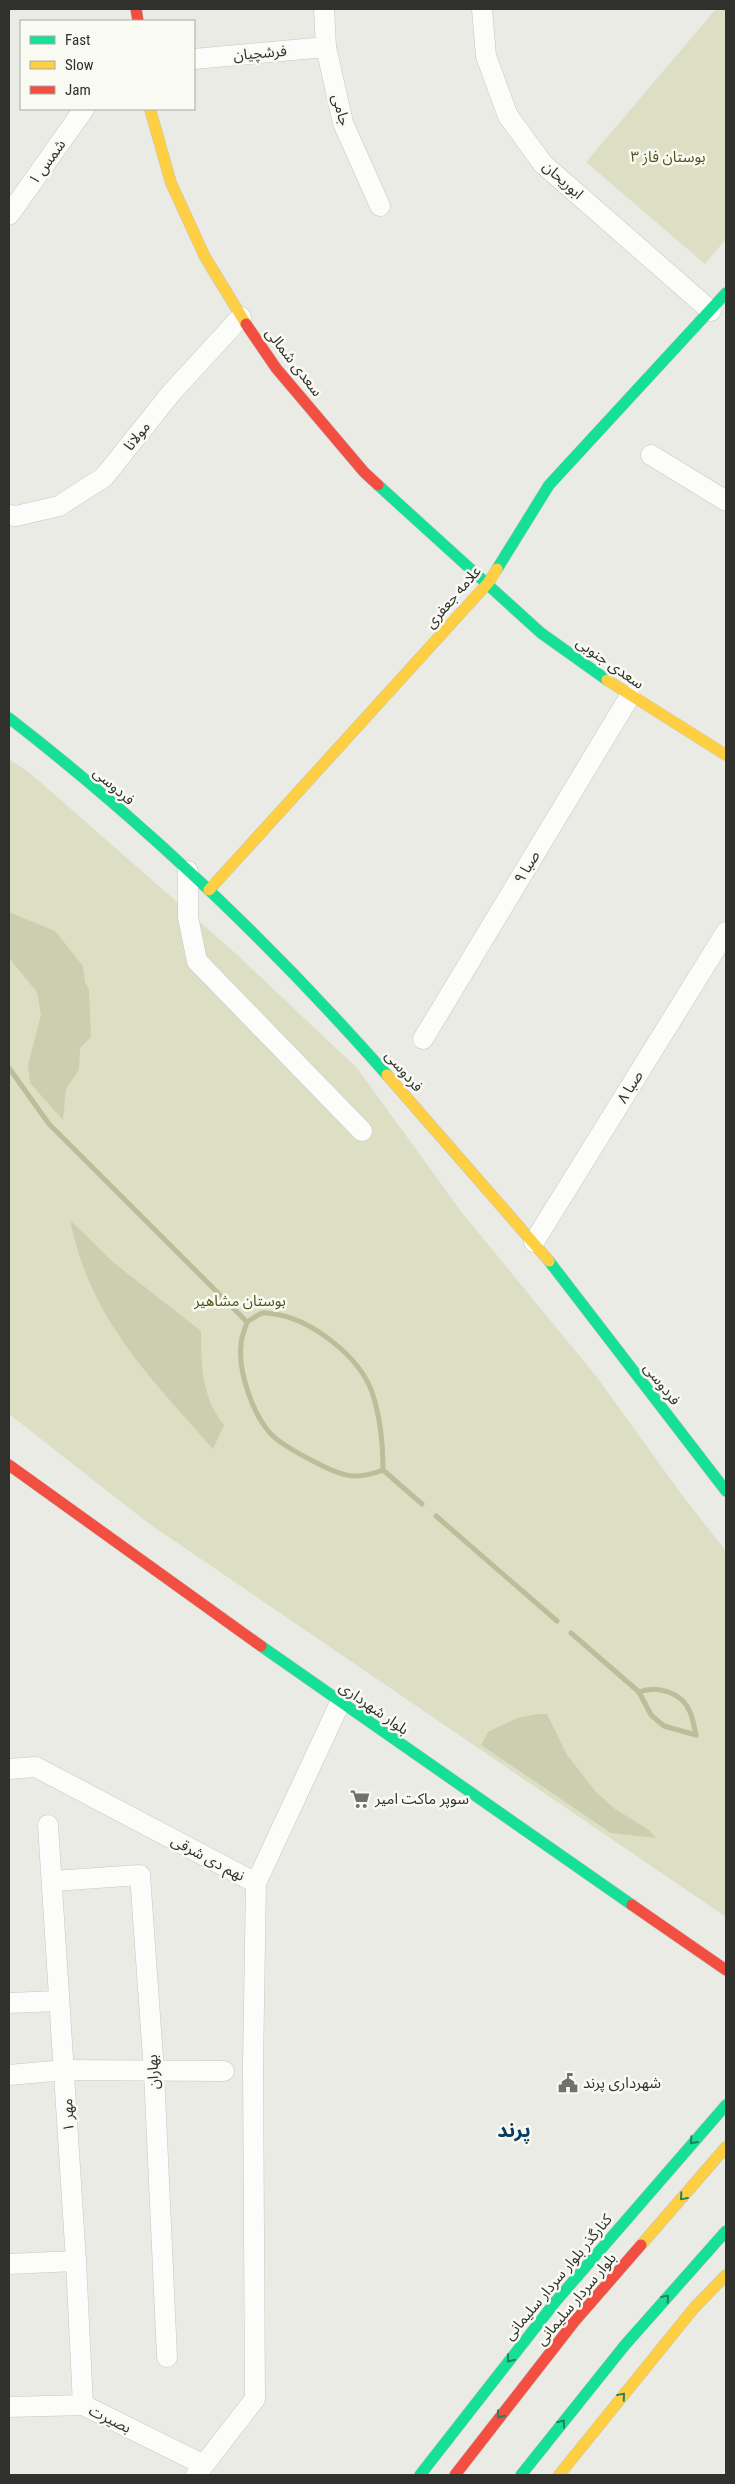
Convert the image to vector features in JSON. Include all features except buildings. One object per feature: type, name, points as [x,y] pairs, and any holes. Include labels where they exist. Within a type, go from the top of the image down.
[{"type":"street","name":"جامی","points":[[324,9],[326,47],[343,123],[380,206]]},
{"type":"street","name":"ابوریحان","points":[[482,9],[486,56],[508,116],[543,164],[711,310]]},
{"type":"street","name":"فرشچیان","points":[[195,59],[326,47]]},
{"type":"street","name":"شمس ۱","points":[[9,215],[83,110]]},
{"type":"street","name":"سعدی شمالی","points":[[150,110],[171,183],[206,257],[241,316],[276,368],[364,472],[488,583]]},
{"type":"street","name":"علامه جعفری","points":[[209,890],[488,583],[549,485],[726,293]]},
{"type":"street","name":"مولانا","points":[[9,515],[16,516],[59,506],[104,477],[172,392],[241,316]]},
{"type":"street","points":[[651,455],[726,501]]},
{"type":"street","name":"سعدی جنوبی","points":[[488,583],[541,633],[630,696],[726,754]]},
{"type":"street","name":"صبا ۹","points":[[423,1039],[630,696]]},
{"type":"street","name":"فردوسی","points":[[9,718],[58,756],[209,890],[325,1005],[534,1242],[726,1491]]},
{"type":"street","points":[[188,871],[188,917],[197,961],[362,1131]]},
{"type":"street","name":"صبا ۸","points":[[534,1242],[726,932]]},
{"type":"street","name":"بلوار شهرداری","points":[[9,1465],[340,1703],[726,1970]]},
{"type":"street","name":"نهم دی شرقی","points":[[9,1769],[36,1767],[256,1883],[340,1703]]},
{"type":"street","name":"مهر ۱","points":[[48,1825],[53,1881],[58,2001],[65,2070],[83,2405]]},
{"type":"street","name":"بهاران","points":[[53,1881],[140,1875],[154,2072],[167,2357]]},
{"type":"street","points":[[200,2470],[256,2399],[253,2065],[256,1883]]},
{"type":"street","points":[[9,2003],[58,2001]]},
{"type":"street","points":[[9,2075],[65,2070],[224,2071]]},
{"type":"street","name":"کنارگذر بلوار سردار سلیمانی","points":[[420,2475],[556,2301],[726,2105]]},
{"type":"street","name":"بلوار سردار سلیمانی","points":[[454,2475],[574,2322],[726,2147]]},
{"type":"street","points":[[521,2475],[625,2345],[726,2231]]},
{"type":"street","points":[[9,2264],[76,2261]]},
{"type":"street","points":[[559,2475],[694,2308],[726,2275]]},
{"type":"street","points":[[612,2379],[625,2345],[694,2308]]},
{"type":"street","points":[[594,2430],[606,2396]]},
{"type":"street","name":"بصیرت","points":[[9,2407],[83,2405],[200,2470]]},
{"type":"green space","name":"بوستان فاز ۳","points":[[716,9],[726,9],[726,239],[705,264],[586,162]]},
{"type":"green space","name":"بوستان مشاهیر","points":[[9,759],[30,773],[234,952],[357,1068],[463,1214],[596,1376],[685,1499],[726,1551],[726,1917],[148,1523],[9,1414]]},
{"type":"green space","points":[[9,912],[55,931],[83,966],[85,982],[89,990],[91,1037],[80,1048],[79,1070],[66,1089],[63,1120],[30,1083],[28,1065],[41,1015],[37,992],[9,958]]},
{"type":"green space","points":[[70,1220],[114,1263],[201,1331],[204,1381],[211,1404],[224,1425],[213,1449],[145,1371],[107,1317],[79,1255]]},
{"type":"green space","points":[[547,1714],[567,1755],[596,1792],[615,1809],[649,1830],[656,1838],[611,1833],[481,1745],[488,1732],[517,1718]]},
{"type":"waterway","points":[[9,1068],[49,1124],[247,1322],[264,1313],[288,1317],[318,1331],[345,1353],[366,1379],[372,1392],[380,1430],[383,1470],[422,1504]]},
{"type":"waterway","points":[[247,1322],[241,1345],[242,1368],[253,1406],[273,1436],[299,1454],[341,1474],[356,1476],[383,1470]]},
{"type":"waterway","points":[[436,1516],[557,1621]]},
{"type":"waterway","points":[[571,1633],[639,1692],[651,1715],[664,1726],[696,1735]]},
{"type":"waterway","points":[[639,1692],[653,1689],[661,1690],[681,1699],[690,1712],[696,1735]]},
{"type":"traffic: fast","points":[[497,569],[549,485],[726,293]]},
{"type":"traffic: fast","points":[[378,485],[541,633],[607,680]]},
{"type":"traffic: fast","points":[[9,718],[110,800],[207,888],[299,980],[387,1075]]},
{"type":"traffic: fast","points":[[549,1261],[726,1491]]},
{"type":"traffic: fast","points":[[261,1646],[632,1905]]},
{"type":"traffic: fast","points":[[420,2475],[556,2301],[726,2105]]},
{"type":"traffic: fast","points":[[521,2475],[625,2345],[726,2231]]},
{"type":"traffic: slow","points":[[150,110],[171,183],[205,257],[246,324]]},
{"type":"traffic: slow","points":[[209,890],[488,583],[497,569]]},
{"type":"traffic: slow","points":[[607,680],[726,755]]},
{"type":"traffic: slow","points":[[387,1075],[549,1261]]},
{"type":"traffic: slow","points":[[641,2245],[726,2147]]},
{"type":"traffic: slow","points":[[559,2475],[694,2308],[726,2275]]},
{"type":"traffic: jam","points":[[136,9],[138,20]]},
{"type":"traffic: jam","points":[[246,324],[276,368],[364,472],[378,485]]},
{"type":"traffic: jam","points":[[9,1465],[261,1646]]},
{"type":"traffic: jam","points":[[632,1905],[726,1970]]},
{"type":"traffic: jam","points":[[455,2475],[574,2322],[641,2245]]},
{"type":"place","name":"سوپر ماکت امیر","points":[[360,1799]]},
{"type":"place","name":"شهرداری پرند","points":[[568,2083]]},
{"type":"district","name":"پرند","points":[[514,2130]]}]
